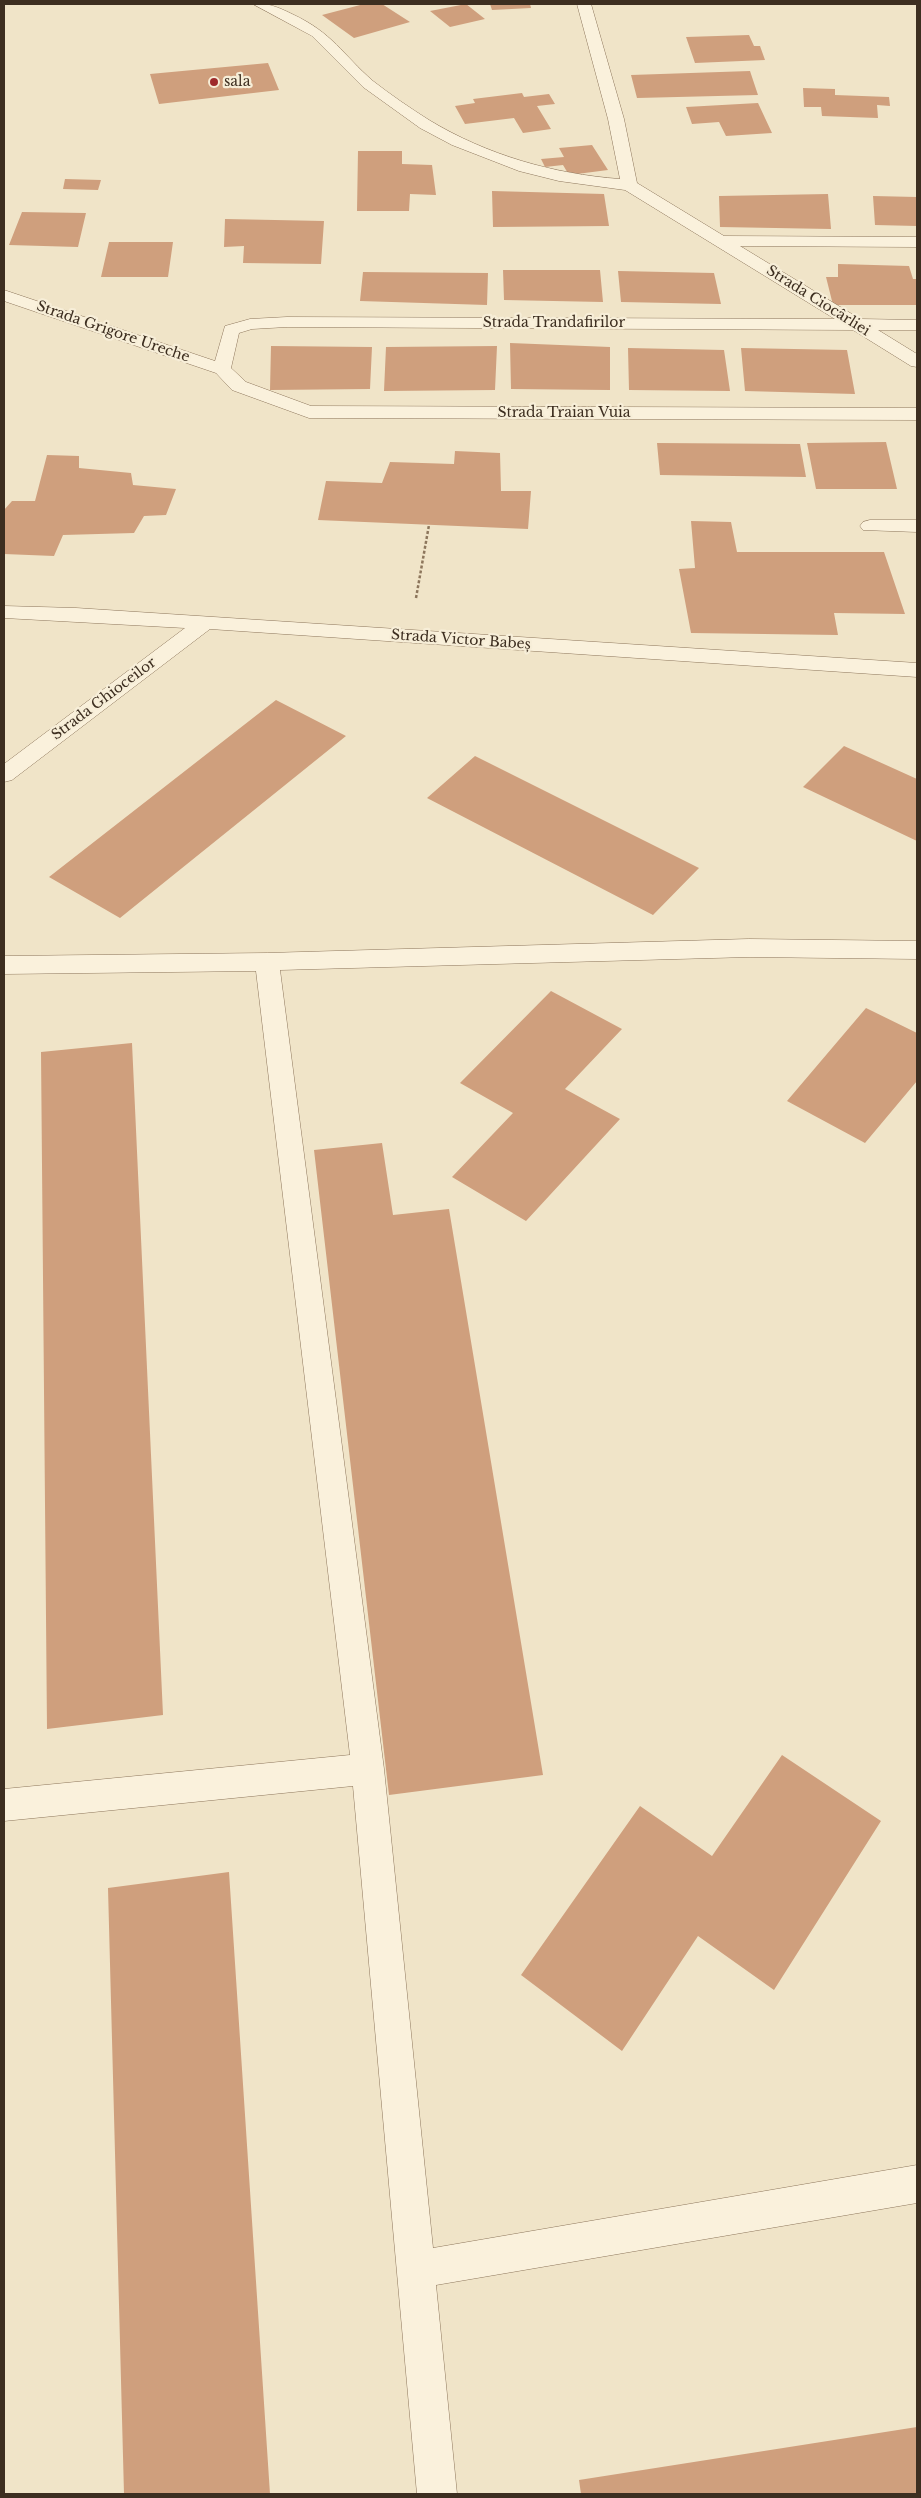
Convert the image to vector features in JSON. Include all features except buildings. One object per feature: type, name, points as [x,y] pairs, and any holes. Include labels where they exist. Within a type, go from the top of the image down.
[{"type":"street","name":"Strada Ciocârliei","points":[[260,4],[322,36],[368,84],[434,129],[475,149],[534,170],[599,184],[629,185],[917,362]]},
{"type":"street","points":[[584,4],[616,119],[629,185]]},
{"type":"street","name":"Strada Ciocârliei","points":[[720,241],[917,242]]},
{"type":"street","name":"Strada Grigore Ureche","points":[[4,295],[222,369]]},
{"type":"street","name":"Strada Trandafirilor","points":[[222,369],[231,330],[250,324],[287,322],[917,325]]},
{"type":"street","name":"Strada Traian Vuia","points":[[222,369],[239,386],[309,412],[917,414]]},
{"type":"street","points":[[870,526],[917,526]]},
{"type":"street","name":"Strada Victor Babeș","points":[[4,612],[76,614],[917,670]]},
{"type":"street","name":"Strada Ghioceilor","points":[[4,775],[205,623]]},
{"type":"street","points":[[4,965],[267,962],[749,948],[917,950]]},
{"type":"street","points":[[267,962],[368,1769],[437,2494]]},
{"type":"street","points":[[4,1805],[368,1769]]},
{"type":"street","points":[[415,2270],[917,2184]]},
{"type":"path","points":[[416,601],[429,524]]},
{"type":"place","name":"sala","points":[[214,82]]}]
